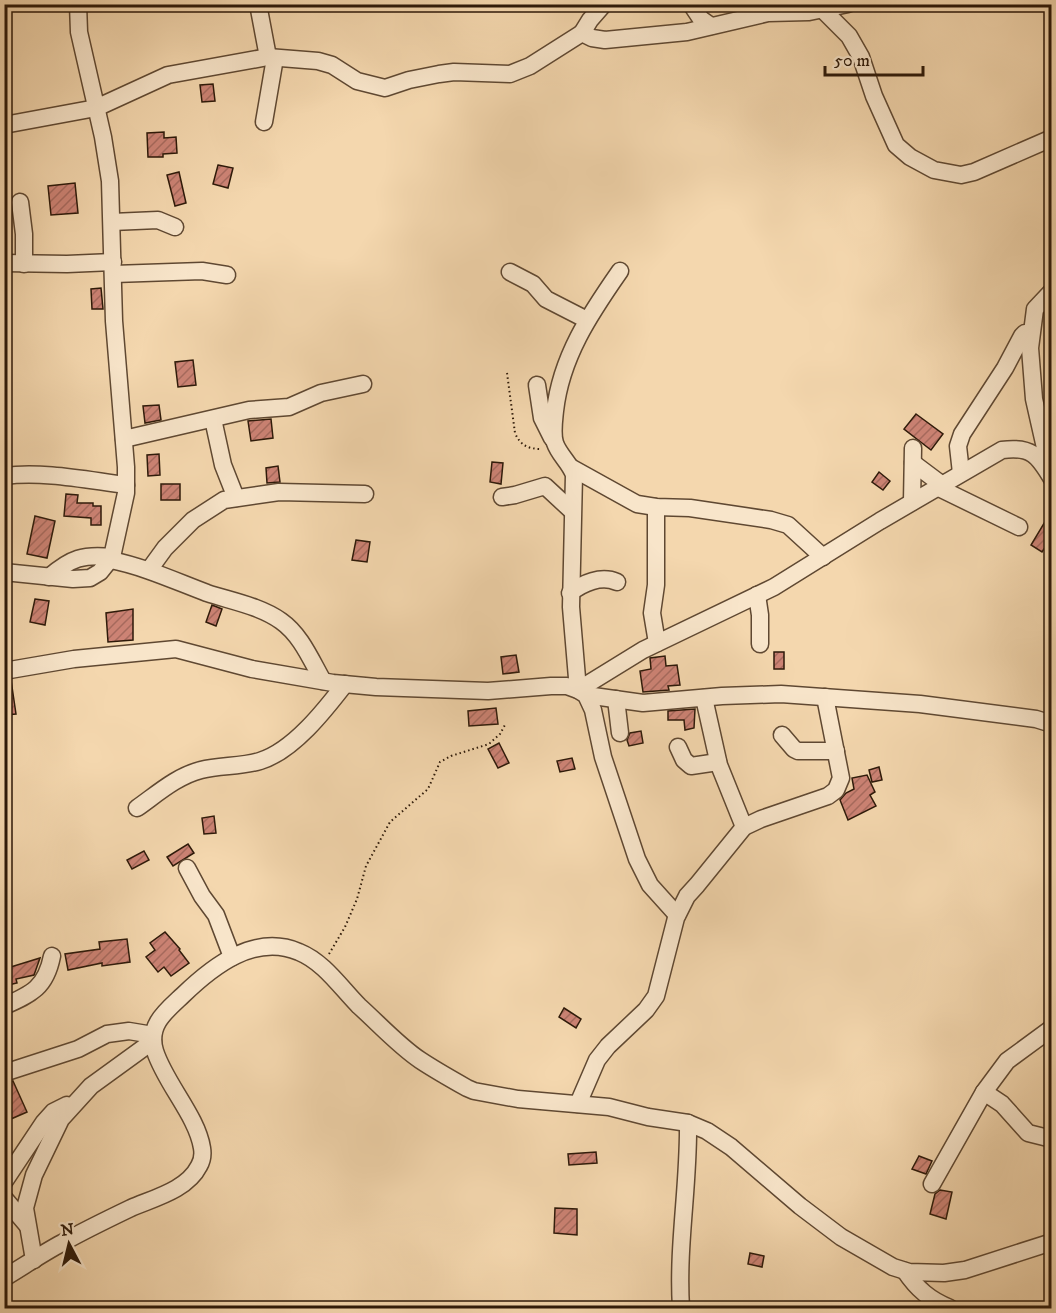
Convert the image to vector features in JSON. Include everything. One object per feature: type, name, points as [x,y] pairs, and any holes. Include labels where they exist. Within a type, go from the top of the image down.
[{"type":"street","points":[[4,572],[73,579],[90,578],[100,572],[111,558],[120,524],[126,485],[114,321],[110,181],[80,32],[78,4]]},
{"type":"street","points":[[258,4],[271,57],[264,122]]},
{"type":"street","points":[[4,125],[96,108],[168,75],[271,57],[318,61],[332,66],[357,81],[385,88],[409,80],[454,72],[510,74],[531,66],[582,33],[604,4]]},
{"type":"street","points":[[691,4],[701,20],[711,26]]},
{"type":"street","points":[[582,33],[592,38],[605,40],[687,32],[768,13],[808,12],[848,4]]},
{"type":"street","points":[[822,9],[849,36],[861,57],[874,96],[896,145],[934,170],[961,175],[974,172],[1052,138]]},
{"type":"street","points":[[20,202],[24,234],[24,264]]},
{"type":"street","points":[[112,222],[158,220],[175,227]]},
{"type":"street","points":[[4,263],[202,271],[227,275]]},
{"type":"street","points":[[557,446],[554,422],[556,396],[562,374],[571,350],[587,320],[620,271]]},
{"type":"street","points":[[510,272],[533,284],[546,299],[587,320]]},
{"type":"street","points":[[1051,479],[1034,399],[1029,348],[1035,309],[1052,291]]},
{"type":"street","points":[[961,473],[958,446],[962,434],[1005,368],[1022,336],[1025,333],[1031,334]]},
{"type":"street","points":[[124,439],[249,410],[290,407],[321,393],[363,384]]},
{"type":"street","points":[[537,385],[542,418],[572,468],[574,480],[570,593],[582,692],[592,710],[603,757],[637,859],[650,885],[677,915]]},
{"type":"street","points":[[213,419],[223,465],[236,498]]},
{"type":"street","points":[[582,692],[657,643],[757,595],[1002,450],[1016,448],[1030,451],[1043,464],[1051,479]]},
{"type":"street","points":[[912,502],[913,456],[939,486],[1019,527]]},
{"type":"street","points":[[572,468],[637,504],[690,508],[771,520],[788,525],[822,557]]},
{"type":"street","points":[[4,476],[48,475],[126,485]]},
{"type":"street","points":[[502,496],[515,495],[545,486],[572,511]]},
{"type":"street","points":[[149,570],[165,548],[193,520],[224,500],[279,492],[365,494]]},
{"type":"street","points":[[656,507],[656,585],[652,613],[657,643]]},
{"type":"street","points":[[111,558],[266,612],[292,631],[305,648],[322,681]]},
{"type":"street","points":[[570,593],[582,584],[597,580],[610,579],[617,582]]},
{"type":"street","points":[[757,595],[760,644]]},
{"type":"street","points":[[4,671],[75,659],[176,649],[252,669],[322,681],[376,687],[488,690],[567,686],[582,692],[643,703],[781,694],[920,704],[1036,719],[1052,724]]},
{"type":"street","points":[[137,808],[184,776],[202,770],[261,761],[281,750],[317,720],[345,684]]},
{"type":"street","points":[[578,1104],[597,1060],[608,1046],[646,1010],[656,996],[677,915],[687,896],[744,827],[828,796],[836,790],[841,778],[825,697]]},
{"type":"street","points":[[704,698],[718,762],[744,827]]},
{"type":"street","points":[[616,699],[620,733]]},
{"type":"street","points":[[782,735],[798,751],[836,750]]},
{"type":"street","points":[[678,747],[684,760],[691,766],[718,762]]},
{"type":"street","points":[[187,868],[202,896],[216,915],[232,957]]},
{"type":"street","points":[[4,1278],[62,1243],[175,1190],[195,1173],[203,1149],[155,1051],[153,1031],[163,1013],[210,971],[232,957],[255,948],[271,946],[299,952],[320,967],[418,1059],[467,1088],[518,1099],[609,1107],[648,1117],[688,1123],[707,1131],[731,1147],[800,1206],[841,1237],[868,1254],[905,1271],[944,1273],[965,1270],[1052,1242]]},
{"type":"street","points":[[4,1006],[29,994],[43,983],[52,956]]},
{"type":"street","points":[[932,1184],[984,1092],[1007,1061],[1052,1028]]},
{"type":"street","points":[[4,1073],[78,1049],[107,1034],[129,1031],[153,1038]]},
{"type":"street","points":[[34,1260],[25,1208],[34,1175],[61,1119],[99,1080],[153,1038]]},
{"type":"street","points":[[984,1092],[1002,1104],[1028,1133],[1052,1140]]},
{"type":"street","points":[[4,1182],[44,1122],[61,1107],[74,1104]]},
{"type":"street","points":[[681,1308],[681,1226],[688,1161],[688,1123]]},
{"type":"street","points":[[4,1198],[27,1225]]},
{"type":"street","points":[[905,1271],[923,1294],[940,1306]]},
{"type":"path","points":[[507,373],[515,433],[518,440],[529,448],[557,446]]},
{"type":"path","points":[[320,967],[345,927],[357,899],[366,866],[390,822],[428,789],[440,762],[451,756],[489,744],[500,734],[506,723]]},
{"type":"building","points":[[213,84],[215,101],[202,102],[200,85]]},
{"type":"building","points":[[164,132],[164,138],[176,137],[177,153],[163,154],[163,157],[148,157],[147,133]]},
{"type":"building","points":[[218,165],[233,168],[228,188],[213,184]]},
{"type":"building","points":[[179,172],[186,203],[175,206],[167,175]]},
{"type":"building","points":[[75,183],[78,213],[51,215],[48,186]]},
{"type":"building","points":[[101,288],[103,309],[92,309],[91,289]]},
{"type":"building","points":[[193,360],[196,385],[178,387],[175,362]]},
{"type":"building","points":[[159,405],[161,420],[145,423],[143,406]]},
{"type":"building","points":[[916,414],[943,434],[931,450],[904,429]]},
{"type":"building","points":[[271,419],[273,438],[251,441],[248,421]]},
{"type":"building","points":[[159,454],[160,475],[148,476],[147,455]]},
{"type":"building","points":[[492,462],[503,463],[501,484],[490,482]]},
{"type":"building","points":[[278,466],[280,482],[267,483],[266,468]]},
{"type":"building","points":[[879,472],[890,481],[883,490],[872,482]]},
{"type":"building","points":[[161,484],[180,484],[180,500],[161,500]]},
{"type":"building","points":[[66,494],[78,495],[77,503],[93,503],[93,506],[101,506],[101,525],[91,525],[91,518],[64,516]]},
{"type":"building","points":[[1052,510],[1052,537],[1042,552],[1031,545]]},
{"type":"building","points":[[35,516],[55,521],[47,558],[27,554]]},
{"type":"building","points":[[356,540],[370,542],[367,562],[352,560]]},
{"type":"building","points":[[35,599],[49,601],[45,625],[30,622]]},
{"type":"building","points":[[212,605],[222,609],[216,626],[206,622]]},
{"type":"building","points":[[133,609],[133,640],[108,642],[106,613]]},
{"type":"building","points":[[774,652],[784,652],[784,669],[774,669]]},
{"type":"building","points":[[516,655],[519,672],[503,674],[501,657]]},
{"type":"building","points":[[665,656],[666,666],[677,665],[680,685],[668,686],[669,690],[643,692],[640,671],[651,669],[650,658]]},
{"type":"building","points":[[11,680],[16,714],[4,715],[4,681]]},
{"type":"building","points":[[496,708],[498,724],[469,726],[468,711]]},
{"type":"building","points":[[695,709],[694,728],[685,730],[684,720],[668,720],[668,711]]},
{"type":"building","points":[[641,731],[643,743],[629,746],[627,740],[630,733]]},
{"type":"building","points":[[499,743],[509,763],[498,768],[488,749]]},
{"type":"building","points":[[572,758],[575,769],[560,772],[557,761]]},
{"type":"building","points":[[879,767],[882,780],[872,782],[869,770]]},
{"type":"building","points":[[867,775],[875,792],[870,795],[876,806],[848,820],[840,800],[854,789],[852,778]]},
{"type":"building","points":[[214,816],[216,833],[204,834],[202,818]]},
{"type":"building","points":[[188,844],[194,853],[173,866],[167,857]]},
{"type":"building","points":[[144,851],[149,860],[132,869],[127,860]]},
{"type":"building","points":[[165,932],[189,963],[171,976],[164,967],[158,972],[146,957],[155,950],[150,943]]},
{"type":"building","points":[[127,939],[130,962],[102,966],[102,963],[68,970],[65,954],[100,949],[99,942]]},
{"type":"building","points":[[40,958],[34,975],[16,979],[17,983],[4,986],[4,969]]},
{"type":"building","points":[[564,1008],[581,1019],[576,1028],[559,1017]]},
{"type":"building","points":[[13,1081],[27,1112],[4,1122],[4,1085]]},
{"type":"building","points":[[596,1152],[597,1163],[569,1165],[568,1154]]},
{"type":"building","points":[[919,1156],[932,1161],[926,1174],[912,1169]]},
{"type":"building","points":[[940,1190],[952,1192],[946,1219],[930,1214],[935,1194]]},
{"type":"building","points":[[555,1208],[577,1209],[577,1235],[554,1233]]},
{"type":"building","points":[[750,1253],[764,1256],[762,1267],[748,1264]]}]
